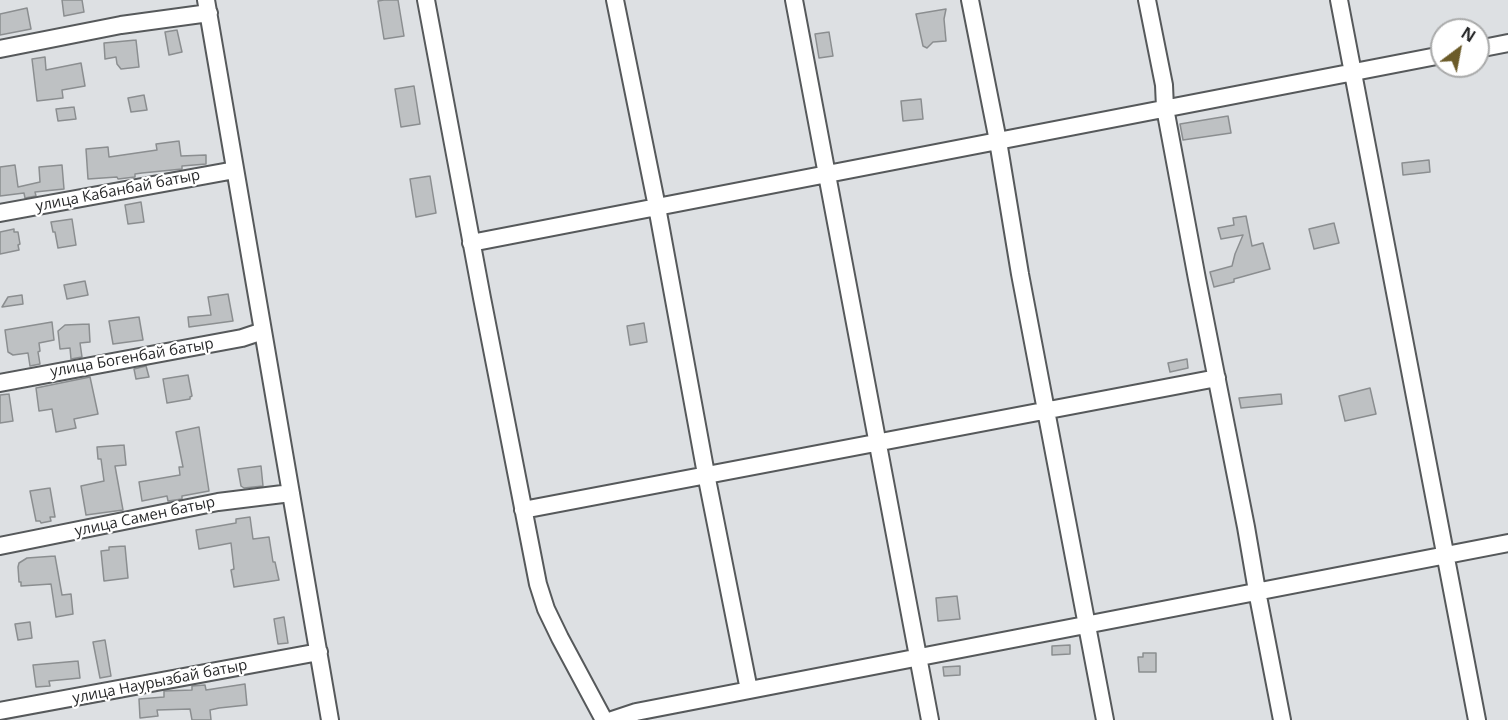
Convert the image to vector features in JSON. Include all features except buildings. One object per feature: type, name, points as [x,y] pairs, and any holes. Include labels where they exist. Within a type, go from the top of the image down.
[{"type":"street","points":[[426,0],[538,584],[546,609],[604,720]]},
{"type":"street","points":[[615,0],[749,690]]},
{"type":"street","points":[[794,0],[930,720]]},
{"type":"street","points":[[970,0],[998,141],[1045,410],[1105,720]]},
{"type":"street","points":[[1147,0],[1282,720]]},
{"type":"street","points":[[1339,0],[1477,720]]},
{"type":"street","points":[[0,49],[208,6],[330,720]]},
{"type":"street","points":[[1490,47],[1508,43]]},
{"type":"street","points":[[471,243],[1430,57]]},
{"type":"street","name":"улица Кабанбай батыр","points":[[0,213],[235,170]]},
{"type":"street","name":"улица Богенбай батыр","points":[[0,382],[242,338],[263,332]]},
{"type":"street","points":[[523,510],[1217,378]]},
{"type":"street","name":"улица Самен батыр","points":[[0,546],[218,502],[291,493]]},
{"type":"street","points":[[612,720],[636,712],[1508,543]]},
{"type":"street","name":"улица Наурызбай батыр","points":[[0,711],[319,652]]}]
